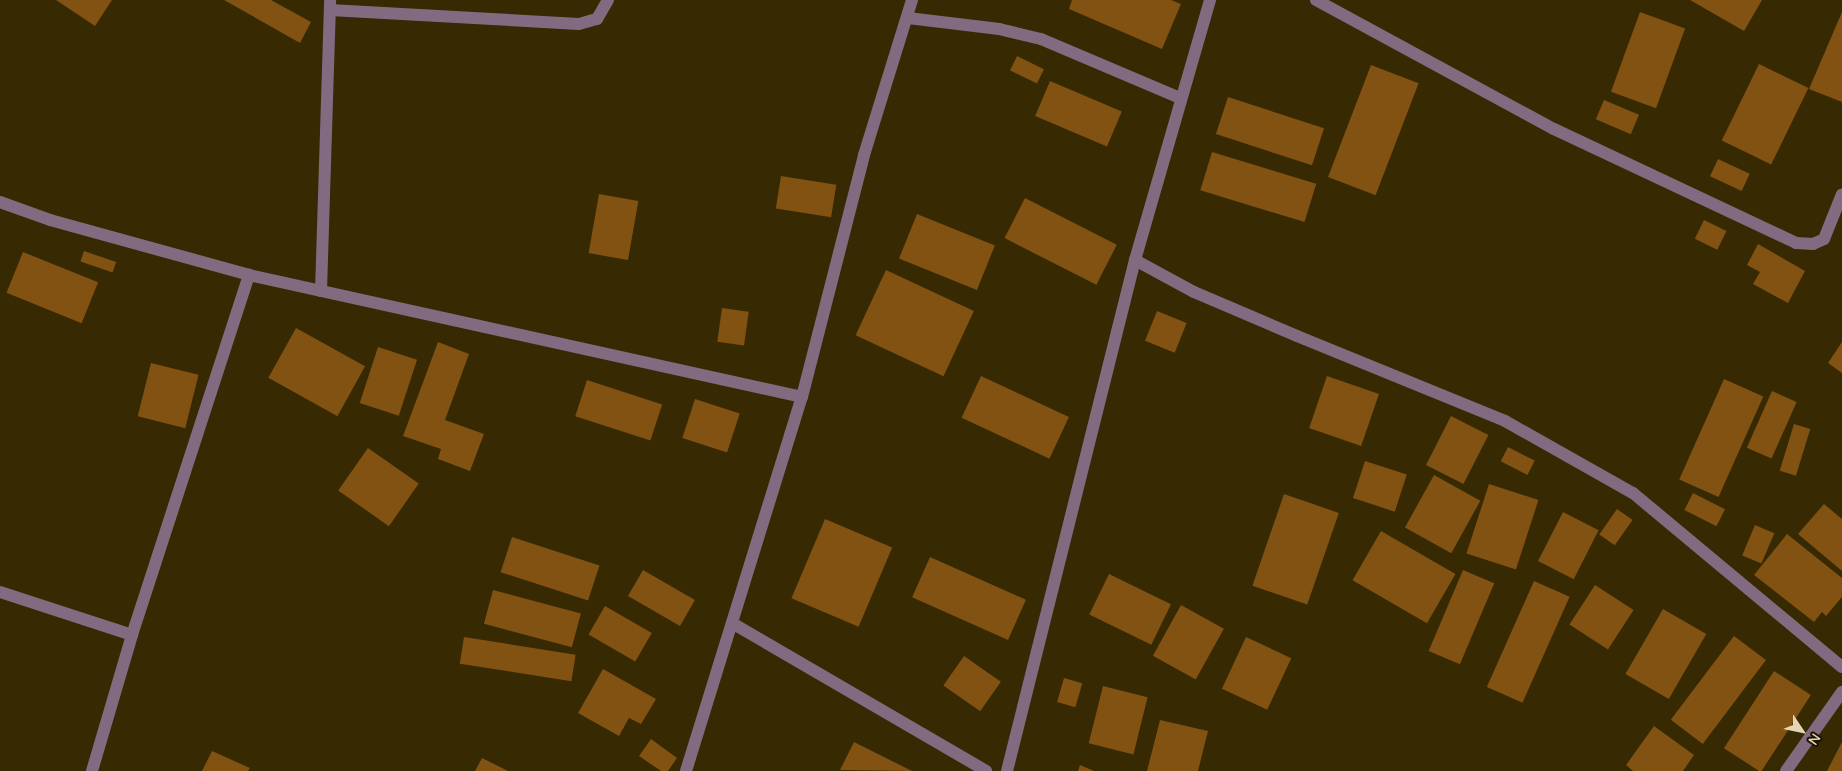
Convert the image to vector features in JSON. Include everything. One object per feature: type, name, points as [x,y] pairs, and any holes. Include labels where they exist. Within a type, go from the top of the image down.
[{"type":"street","points":[[321,291],[330,5],[579,24],[597,19],[608,0]]},
{"type":"street","points":[[686,771],[802,397],[864,155],[908,18],[912,0]]},
{"type":"street","points":[[1006,771],[1135,260],[1180,98],[1210,0]]},
{"type":"street","points":[[1316,0],[1554,129],[1796,243],[1813,244],[1824,239],[1842,194]]},
{"type":"street","points":[[908,18],[999,29],[1041,39],[1180,98]]},
{"type":"street","points":[[0,202],[50,220],[249,275],[802,397]]},
{"type":"street","points":[[1135,260],[1194,292],[1506,421],[1633,494],[1842,667]]},
{"type":"street","points":[[92,771],[132,635],[249,275]]},
{"type":"street","points":[[0,592],[132,635]]},
{"type":"street","points":[[732,622],[981,770]]},
{"type":"street","points":[[1786,771],[1842,692]]},
{"type":"building","points":[[56,0],[112,0],[95,26]]},
{"type":"building","points":[[224,0],[271,0],[311,22],[300,43]]},
{"type":"building","points":[[1072,0],[1171,0],[1181,4],[1162,49],[1069,9]]},
{"type":"building","points":[[1690,0],[1762,0],[1744,31]]},
{"type":"building","points":[[1640,12],[1685,28],[1656,108],[1611,92]]},
{"type":"building","points":[[1842,12],[1842,102],[1809,89]]},
{"type":"building","points":[[1017,56],[1044,69],[1037,84],[1010,70]]},
{"type":"building","points":[[1759,64],[1808,88],[1771,165],[1722,140]]},
{"type":"building","points":[[1371,65],[1419,83],[1376,195],[1328,177]]},
{"type":"building","points":[[1050,81],[1122,111],[1107,146],[1035,116]]},
{"type":"building","points":[[1228,97],[1324,128],[1312,165],[1216,134]]},
{"type":"building","points":[[1604,100],[1639,115],[1631,134],[1596,119]]},
{"type":"building","points":[[1212,152],[1316,184],[1305,222],[1200,190]]},
{"type":"building","points":[[1718,159],[1750,174],[1742,191],[1710,176]]},
{"type":"building","points":[[781,176],[836,185],[831,217],[776,209]]},
{"type":"building","points":[[599,194],[638,201],[628,260],[589,253]]},
{"type":"building","points":[[1025,198],[1117,245],[1096,285],[1005,238]]},
{"type":"building","points":[[917,214],[995,245],[977,290],[899,259]]},
{"type":"building","points":[[1704,220],[1726,231],[1717,250],[1695,239]]},
{"type":"building","points":[[1758,244],[1805,271],[1788,303],[1753,284],[1760,272],[1747,265]]},
{"type":"building","points":[[84,251],[116,262],[113,272],[80,261]]},
{"type":"building","points":[[23,252],[98,282],[82,323],[7,293]]},
{"type":"building","points":[[886,270],[974,311],[943,376],[856,335]]},
{"type":"building","points":[[722,308],[749,312],[744,345],[717,342]]},
{"type":"building","points":[[1157,311],[1187,323],[1175,353],[1145,341]]},
{"type":"building","points":[[296,328],[365,366],[337,416],[268,378]]},
{"type":"building","points":[[438,342],[469,354],[445,420],[484,434],[470,471],[438,459],[441,449],[403,436]]},
{"type":"building","points":[[1842,342],[1842,373],[1828,363]]},
{"type":"building","points":[[378,347],[417,360],[399,416],[360,403]]},
{"type":"building","points":[[151,363],[199,375],[185,428],[138,416]]},
{"type":"building","points":[[981,376],[1069,417],[1049,459],[962,418]]},
{"type":"building","points":[[1327,376],[1379,394],[1361,446],[1309,428]]},
{"type":"building","points":[[1724,379],[1763,396],[1719,497],[1679,479]]},
{"type":"building","points":[[587,380],[662,404],[650,441],[575,416]]},
{"type":"building","points":[[1772,391],[1797,402],[1771,459],[1747,448]]},
{"type":"building","points":[[695,399],[740,414],[727,453],[682,438]]},
{"type":"building","points":[[1451,416],[1488,435],[1463,484],[1426,465]]},
{"type":"building","points":[[1794,424],[1810,429],[1796,476],[1780,471]]},
{"type":"building","points":[[1508,447],[1535,461],[1527,475],[1501,461]]},
{"type":"building","points":[[368,448],[419,484],[389,526],[338,491]]},
{"type":"building","points":[[1365,461],[1407,475],[1395,512],[1353,498]]},
{"type":"building","points":[[1434,475],[1480,501],[1451,553],[1405,527]]},
{"type":"building","points":[[1489,484],[1538,500],[1516,569],[1466,553]]},
{"type":"building","points":[[1693,493],[1725,509],[1716,526],[1684,510]]},
{"type":"building","points":[[1284,494],[1339,513],[1307,605],[1252,586]]},
{"type":"building","points":[[1824,504],[1842,519],[1842,571],[1798,534]]},
{"type":"building","points":[[1617,509],[1633,520],[1615,545],[1599,534]]},
{"type":"building","points":[[1563,512],[1599,530],[1574,579],[1538,561]]},
{"type":"building","points":[[825,519],[892,548],[859,627],[791,598]]},
{"type":"building","points":[[1755,525],[1774,533],[1761,564],[1742,555]]},
{"type":"building","points":[[1381,531],[1455,574],[1427,623],[1352,580]]},
{"type":"building","points":[[1787,534],[1842,578],[1842,597],[1826,616],[1822,612],[1814,622],[1754,575]]},
{"type":"building","points":[[512,537],[599,565],[588,601],[501,572]]},
{"type":"building","points":[[930,557],[1026,600],[1008,640],[912,597]]},
{"type":"building","points":[[643,570],[695,600],[680,626],[628,596]]},
{"type":"building","points":[[1463,570],[1494,583],[1460,664],[1429,651]]},
{"type":"building","points":[[1109,574],[1171,604],[1151,645],[1089,614]]},
{"type":"building","points":[[1534,581],[1570,597],[1522,703],[1487,687]]},
{"type":"building","points":[[1595,585],[1634,610],[1608,649],[1569,624]]},
{"type":"building","points":[[493,590],[581,614],[572,647],[484,624]]},
{"type":"building","points":[[1181,605],[1224,629],[1196,679],[1153,656]]},
{"type":"building","points":[[605,606],[652,633],[635,662],[588,635]]},
{"type":"building","points":[[1663,609],[1706,634],[1669,699],[1626,674]]},
{"type":"building","points":[[1734,636],[1766,660],[1703,744],[1671,720]]},
{"type":"building","points":[[464,637],[576,655],[571,681],[460,664]]},
{"type":"building","points":[[1246,637],[1291,658],[1267,710],[1222,689]]},
{"type":"building","points":[[964,656],[1001,682],[980,711],[943,685]]},
{"type":"building","points":[[603,669],[656,699],[641,724],[629,718],[619,736],[578,713]]},
{"type":"building","points":[[1774,671],[1811,695],[1762,771],[1724,748]]},
{"type":"building","points":[[1064,678],[1082,683],[1075,707],[1057,702]]},
{"type":"building","points":[[1103,686],[1148,697],[1133,754],[1089,743]]},
{"type":"building","points":[[1160,720],[1208,731],[1198,771],[1147,771]]},
{"type":"building","points":[[1654,726],[1694,755],[1683,771],[1633,771],[1626,765]]},
{"type":"building","points":[[651,739],[677,758],[668,771],[661,771],[639,756]]},
{"type":"building","points":[[854,742],[912,771],[840,770]]},
{"type":"building","points":[[1842,742],[1842,771],[1827,771]]},
{"type":"building","points":[[212,751],[250,768],[248,771],[202,771]]},
{"type":"building","points":[[482,758],[508,771],[475,771]]},
{"type":"building","points":[[1080,765],[1094,771],[1078,771]]}]
